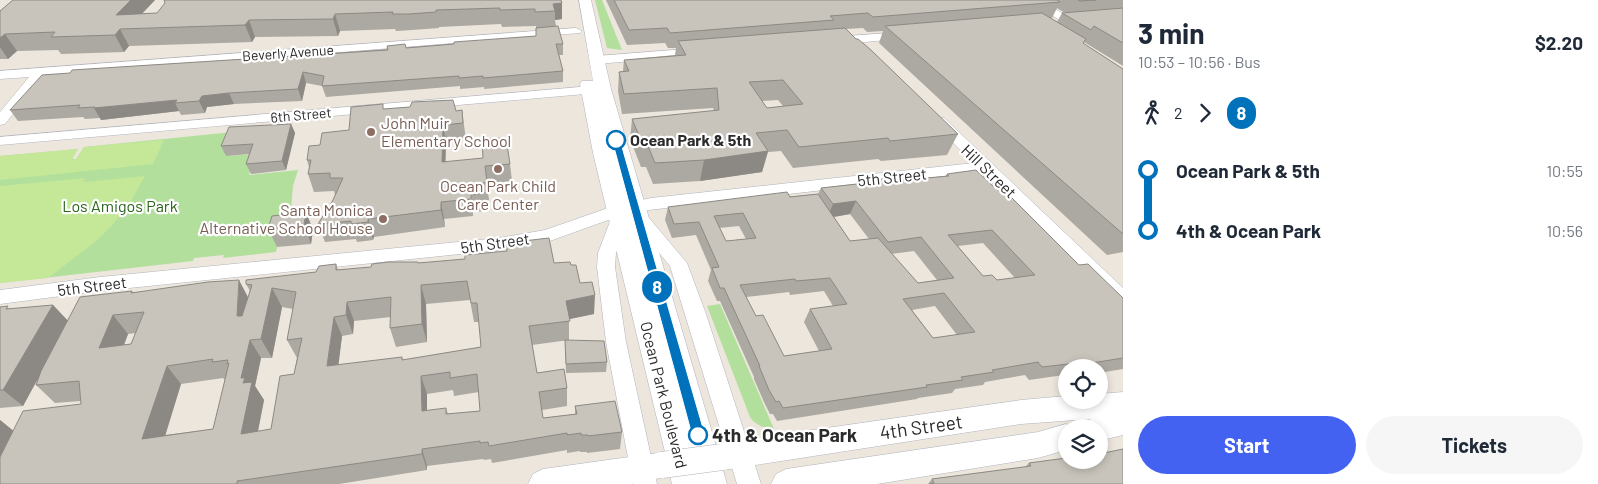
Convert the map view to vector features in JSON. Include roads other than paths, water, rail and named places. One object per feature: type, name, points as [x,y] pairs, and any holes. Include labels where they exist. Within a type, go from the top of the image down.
[{"type":"street","name":"Ocean Park Boulevard","points":[[584,0],[596,55],[596,90]]},
{"type":"street","points":[[1036,0],[1074,22],[1053,23]]},
{"type":"street","name":"Ocean Park Boulevard","points":[[577,32],[596,90],[627,213],[687,484]]},
{"type":"street","points":[[577,32],[589,60],[596,55],[639,57],[715,51]]},
{"type":"street","name":"Beverly Avenue","points":[[0,75],[577,32]]},
{"type":"street","points":[[818,42],[911,35]]},
{"type":"street","points":[[857,39],[871,53]]},
{"type":"street","points":[[0,121],[39,72]]},
{"type":"street","name":"6th Street","points":[[0,141],[596,90]]},
{"type":"street","name":"Hill Street","points":[[931,113],[984,167],[1123,300]]},
{"type":"street","name":"5th Street","points":[[0,297],[100,284],[499,244],[547,236],[627,213],[984,167]]},
{"type":"street","name":"Ocean Park Boulevard","points":[[627,213],[678,263],[696,314],[731,455],[749,484]]},
{"type":"street","name":"Ocean Park Boulevard","points":[[627,213],[607,253],[606,267],[616,342],[650,473]]},
{"type":"street","name":"Ocean Park Boulevard","points":[[627,213],[712,484]]},
{"type":"street","name":"4th Street","points":[[543,484],[650,473],[731,455],[1021,412],[1123,404]]},
{"type":"street","points":[[1108,426],[1123,422]]},
{"type":"street","name":"4th Street","points":[[786,484],[1028,446],[1058,439]]},
{"type":"place","name":"John Muir Elementary School","points":[[371,132]]},
{"type":"place","name":"Ocean Park & 5th","points":[[616,140]]},
{"type":"place","name":"Ocean Park Child Care Center","points":[[498,169]]},
{"type":"place","name":"Santa Monica Alternative School House","points":[[383,219]]},
{"type":"place","name":"4th & Ocean Park","points":[[698,435]]},
{"type":"park label","name":"Los Amigos Park","points":[[120,206]]}]
